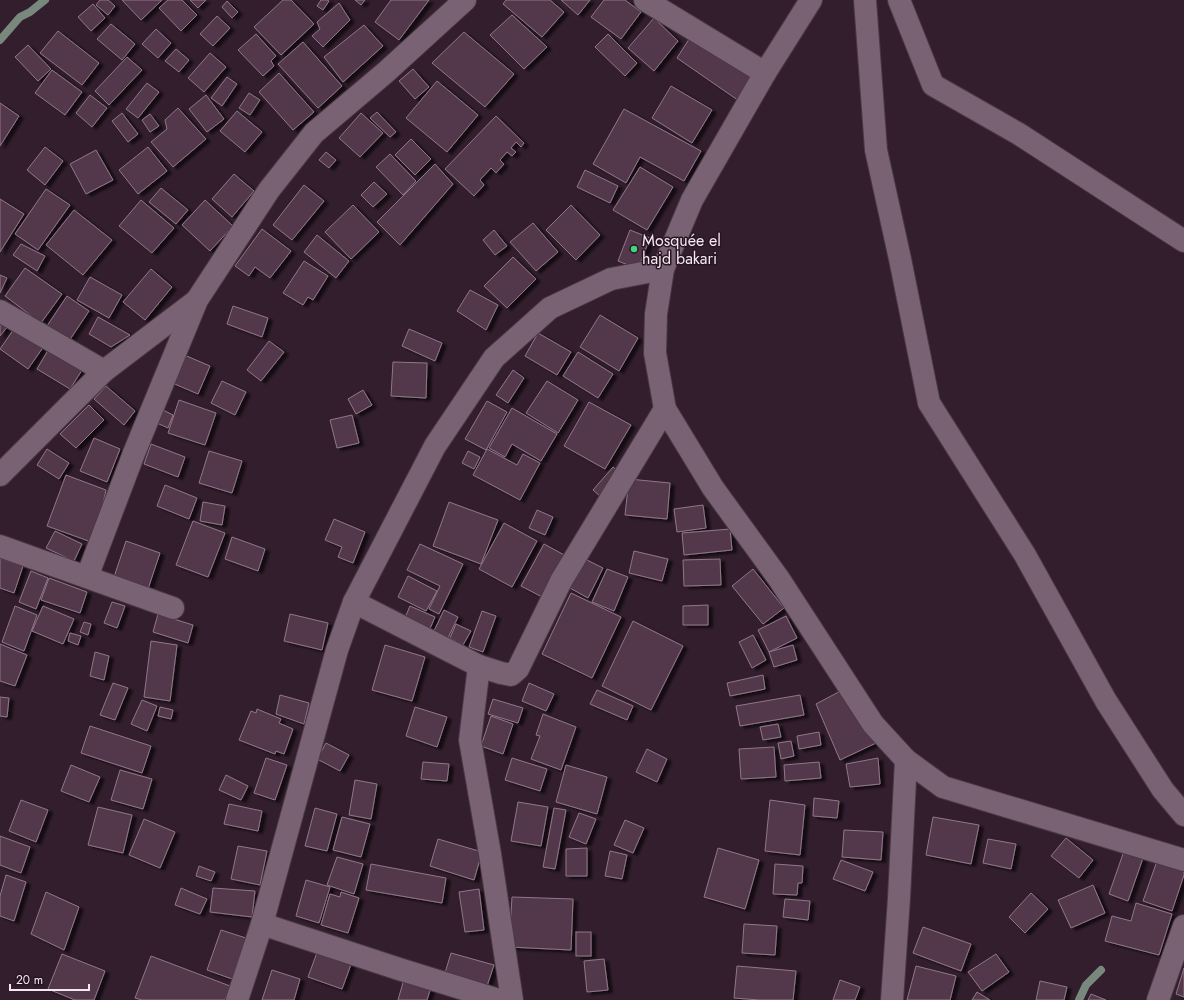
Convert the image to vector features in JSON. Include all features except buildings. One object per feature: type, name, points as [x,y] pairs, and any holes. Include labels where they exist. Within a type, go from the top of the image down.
[{"type":"street","points":[[87,577],[134,452],[197,300],[268,190],[314,133],[386,72],[465,0]]},
{"type":"street","points":[[645,0],[765,73]]},
{"type":"street","points":[[811,0],[765,73],[692,200],[663,269],[656,314],[655,353],[665,409],[713,488],[779,579],[873,724],[906,760],[943,787],[1183,861]]},
{"type":"street","points":[[865,0],[876,150],[929,403],[1025,555],[1106,701],[1163,790],[1184,815]]},
{"type":"street","points":[[899,0],[933,85],[1019,134],[1184,240]]},
{"type":"street","points":[[237,1000],[262,924],[337,650],[354,602],[435,446],[494,358],[550,308],[611,279],[663,269]]},
{"type":"street","points":[[0,475],[104,371],[197,300]]},
{"type":"street","points":[[0,311],[104,371]]},
{"type":"street","points":[[354,602],[479,666],[511,675],[518,669],[561,580],[665,409]]},
{"type":"street","points":[[0,546],[173,608]]},
{"type":"street","points":[[479,666],[470,740],[490,854],[512,1000]]},
{"type":"street","points":[[892,1000],[906,760]]},
{"type":"street","points":[[262,924],[444,992],[499,1000]]},
{"type":"street","points":[[1158,1000],[1184,926]]},
{"type":"waterway","points":[[0,40],[20,17],[30,12],[45,0]]},
{"type":"waterway","points":[[1079,1000],[1086,985],[1101,970]]},
{"type":"place","name":"Mosquée el hajd bakari","points":[[634,249]]}]
